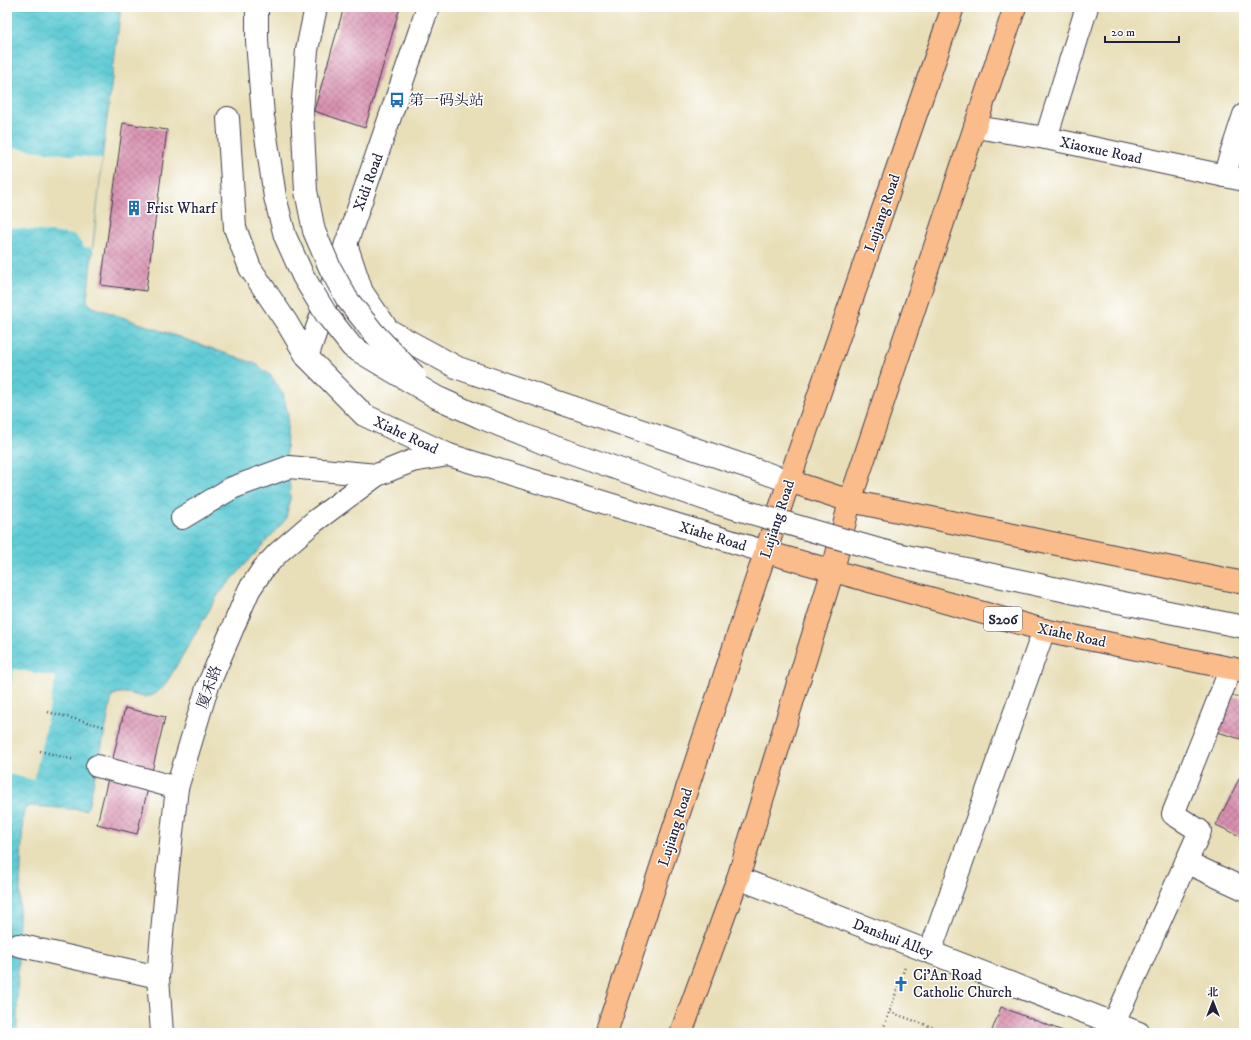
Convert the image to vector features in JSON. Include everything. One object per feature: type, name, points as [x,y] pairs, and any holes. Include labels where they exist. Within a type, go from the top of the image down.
[{"type":"main road","name":"Lujiang Road","points":[[606,1033],[789,480],[953,7]]},
{"type":"main road","points":[[681,1033],[738,878],[833,570],[850,501],[1015,7]]},
{"type":"main road","points":[[789,480],[850,501],[1244,583]]},
{"type":"main road","name":"Xiahe Road","points":[[766,552],[1044,630],[1237,669]]},
{"type":"street","points":[[257,7],[257,41],[263,116],[275,197],[285,236],[303,276],[326,314],[352,347],[436,397],[480,417],[546,444],[720,504],[876,549],[1108,600],[1244,627]]},
{"type":"street","points":[[316,7],[307,50],[302,111],[306,191],[314,230],[330,268],[347,299],[372,332],[436,397]]},
{"type":"street","name":"Xidi Road","points":[[307,357],[428,7]]},
{"type":"street","name":"Xiaoxue Road","points":[[1087,7],[1046,138],[1234,178]]},
{"type":"street","points":[[1234,178],[1244,115]]},
{"type":"street","name":"Xiahe Road","points":[[228,118],[236,228],[250,268],[287,323],[307,357],[364,415],[449,455],[766,552]]},
{"type":"street","points":[[975,127],[1046,138]]},
{"type":"street","points":[[346,244],[362,292],[388,330],[458,368],[789,480]]},
{"type":"street","name":"厦禾路","points":[[162,1033],[158,977],[177,788],[207,688],[249,590],[263,569],[279,552],[315,521],[377,475],[412,461],[449,455]]},
{"type":"street","points":[[182,518],[232,488],[289,467],[377,475]]},
{"type":"street","points":[[921,949],[1044,630]]},
{"type":"street","points":[[1114,1024],[1200,831],[1173,814],[1237,669]]},
{"type":"street","points":[[96,766],[177,788]]},
{"type":"street","points":[[1186,862],[1244,889]]},
{"type":"street","name":"Danshui Alley","points":[[738,878],[1139,1033]]},
{"type":"street","points":[[18,944],[158,977]]},
{"type":"path","points":[[48,712],[106,727]]},
{"type":"path","points":[[40,751],[96,766]]},
{"type":"path","points":[[882,1033],[890,1012],[921,949]]},
{"type":"path","points":[[890,1012],[948,1033]]},
{"type":"water","points":[[7,7],[121,7],[102,159],[87,301],[93,307],[256,364],[271,376],[283,393],[288,415],[286,453],[289,467],[290,498],[286,519],[218,595],[165,685],[150,696],[145,697],[122,693],[112,696],[88,807],[85,810],[30,806],[26,808],[23,813],[18,945],[17,1033],[7,1033]]},
{"type":"pier","points":[[7,147],[102,159],[92,248],[84,247],[75,235],[7,227]]},
{"type":"pier","points":[[14,669],[56,677],[34,780],[7,774],[7,703]]},
{"type":"building","points":[[344,7],[400,7],[365,128],[314,111]]},
{"type":"building","name":"Frist Wharf","points":[[123,123],[167,130],[146,291],[101,285]]},
{"type":"building","points":[[1230,696],[1244,698],[1244,740],[1214,731]]},
{"type":"building","points":[[125,708],[165,717],[137,834],[97,824]]},
{"type":"building","points":[[1244,769],[1244,838],[1216,825]]},
{"type":"building","name":"Ci'An Road Catholic Church","points":[[1001,1007],[1068,1033],[991,1033]]},
{"type":"place","name":"第一码头站","points":[[397,100]]},
{"type":"place","name":"Frist Wharf","points":[[134,208]]},
{"type":"place","name":"Ci'An Road Catholic Church","points":[[901,984]]}]
